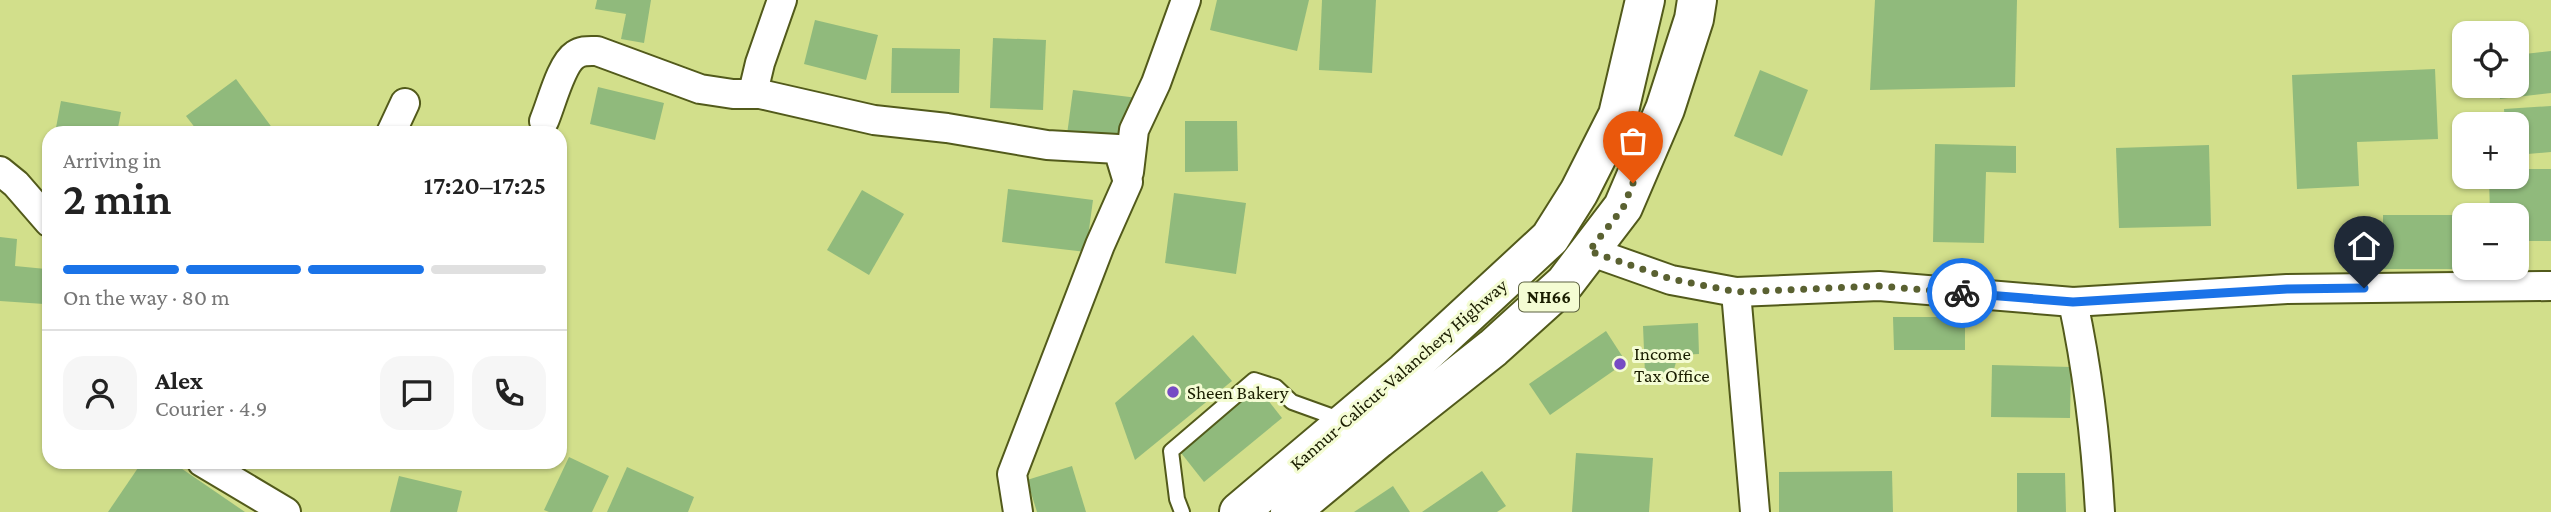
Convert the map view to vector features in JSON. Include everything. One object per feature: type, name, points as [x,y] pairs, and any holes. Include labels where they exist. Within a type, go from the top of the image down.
[{"type":"highway","name":"Kannur-Calicut-Valanchery Highway","points":[[1239,512],[1405,372],[1550,239],[1579,192],[1618,114],[1645,0]]},
{"type":"highway","name":"Kannur-Calicut-Valanchery Highway","points":[[1290,512],[1493,348],[1565,283],[1623,208],[1660,122],[1694,19],[1697,0]]},
{"type":"street","points":[[760,94],[755,84],[782,0]]},
{"type":"street","points":[[1018,512],[1012,474],[1100,245],[1128,181],[1134,130],[1156,83],[1186,0]]},
{"type":"street","points":[[544,121],[567,62],[576,54],[597,51],[699,89],[733,94],[760,94],[874,120],[947,128],[1046,145],[1118,149],[1128,181]]},
{"type":"street","points":[[394,126],[405,103]]},
{"type":"street","points":[[0,171],[16,184],[42,214]]},
{"type":"street","points":[[1589,251],[1671,279],[1737,292],[1879,286],[2073,302],[2287,289],[2551,285]]},
{"type":"street","points":[[1737,292],[1755,512]]},
{"type":"street","points":[[2073,302],[2086,366],[2096,440],[2099,512]]},
{"type":"street","points":[[221,469],[286,512]]},
{"type":"lane","points":[[1182,512],[1177,499],[1171,451],[1254,380],[1276,387],[1292,402],[1346,421]]},
{"type":"building","points":[[597,0],[651,0],[644,43],[621,39],[626,14],[595,9]]},
{"type":"building","points":[[1217,0],[1309,0],[1297,51],[1210,30]]},
{"type":"building","points":[[1322,0],[1376,0],[1372,73],[1319,70]]},
{"type":"building","points":[[1875,0],[2017,0],[2015,87],[1870,90]]},
{"type":"building","points":[[815,20],[878,35],[866,80],[804,64]]},
{"type":"building","points":[[993,38],[1046,40],[1043,110],[990,108]]},
{"type":"building","points":[[892,48],[960,49],[959,93],[891,93]]},
{"type":"building","points":[[2551,51],[2551,93],[2529,96],[2529,54]]},
{"type":"building","points":[[2435,69],[2438,139],[2357,142],[2359,186],[2297,189],[2292,75]]},
{"type":"building","points":[[1760,70],[1808,90],[1782,156],[1734,136]]},
{"type":"building","points":[[236,79],[271,126],[194,126],[186,116]]},
{"type":"building","points":[[598,87],[664,103],[655,140],[590,124]]},
{"type":"building","points":[[1073,90],[1138,98],[1132,150],[1066,142]]},
{"type":"building","points":[[61,101],[121,112],[118,126],[56,126]]},
{"type":"building","points":[[2551,106],[2551,152],[2529,154],[2529,112],[2504,112],[2504,109]]},
{"type":"building","points":[[1185,121],[1237,121],[1238,171],[1185,172]]},
{"type":"building","points":[[1935,144],[2016,146],[2016,173],[1986,172],[1984,243],[1933,242]]},
{"type":"building","points":[[2209,145],[2211,226],[2119,228],[2116,148]]},
{"type":"building","points":[[2529,169],[2551,169],[2551,241],[2529,241],[2529,203],[2490,203],[2489,189],[2529,189]]},
{"type":"building","points":[[1008,189],[1093,200],[1086,252],[1002,242]]},
{"type":"building","points":[[862,190],[904,214],[869,275],[827,250]]},
{"type":"building","points":[[1174,193],[1246,203],[1236,274],[1165,263]]},
{"type":"building","points":[[2383,215],[2452,215],[2452,269],[2383,269]]},
{"type":"building","points":[[0,237],[17,239],[15,266],[42,269],[42,304],[0,301]]},
{"type":"building","points":[[1893,317],[1965,317],[1965,350],[1894,350]]},
{"type":"building","points":[[1698,323],[1699,354],[1678,355],[1673,373],[1645,374],[1643,326]]},
{"type":"building","points":[[1606,331],[1626,362],[1550,415],[1529,384]]},
{"type":"building","name":"Sheen Bakery","points":[[1193,335],[1232,381],[1135,460],[1115,403]]},
{"type":"building","points":[[1992,365],[2071,367],[2070,418],[1991,417]]},
{"type":"building","points":[[1256,385],[1282,418],[1204,482],[1178,449]]},
{"type":"building","points":[[1576,453],[1653,458],[1649,512],[1572,512]]},
{"type":"building","points":[[569,457],[609,476],[592,512],[544,510],[563,469],[567,469]]},
{"type":"building","points":[[1072,466],[1086,512],[1037,512],[1027,480]]},
{"type":"building","points":[[627,467],[694,497],[688,512],[607,512]]},
{"type":"building","points":[[137,469],[182,469],[245,512],[108,512]]},
{"type":"building","points":[[1482,471],[1506,506],[1497,512],[1422,512]]},
{"type":"building","points":[[1892,471],[1893,512],[1779,512],[1779,472]]},
{"type":"building","points":[[2017,473],[2065,473],[2066,512],[2017,512]]},
{"type":"building","points":[[399,476],[462,491],[457,512],[390,512]]},
{"type":"building","points":[[1393,486],[1410,512],[1354,512]]},
{"type":"way so far","points":[[1633,183],[1623,208],[1589,251],[1671,279],[1737,292],[1879,286],[1962,293]]},
{"type":"place","name":"Income Tax Office","points":[[1620,364]]},
{"type":"place","name":"Sheen Bakery","points":[[1173,392]]},
{"type":"route","points":[[1962,293],[2073,302],[2287,289],[2364,288]]}]
